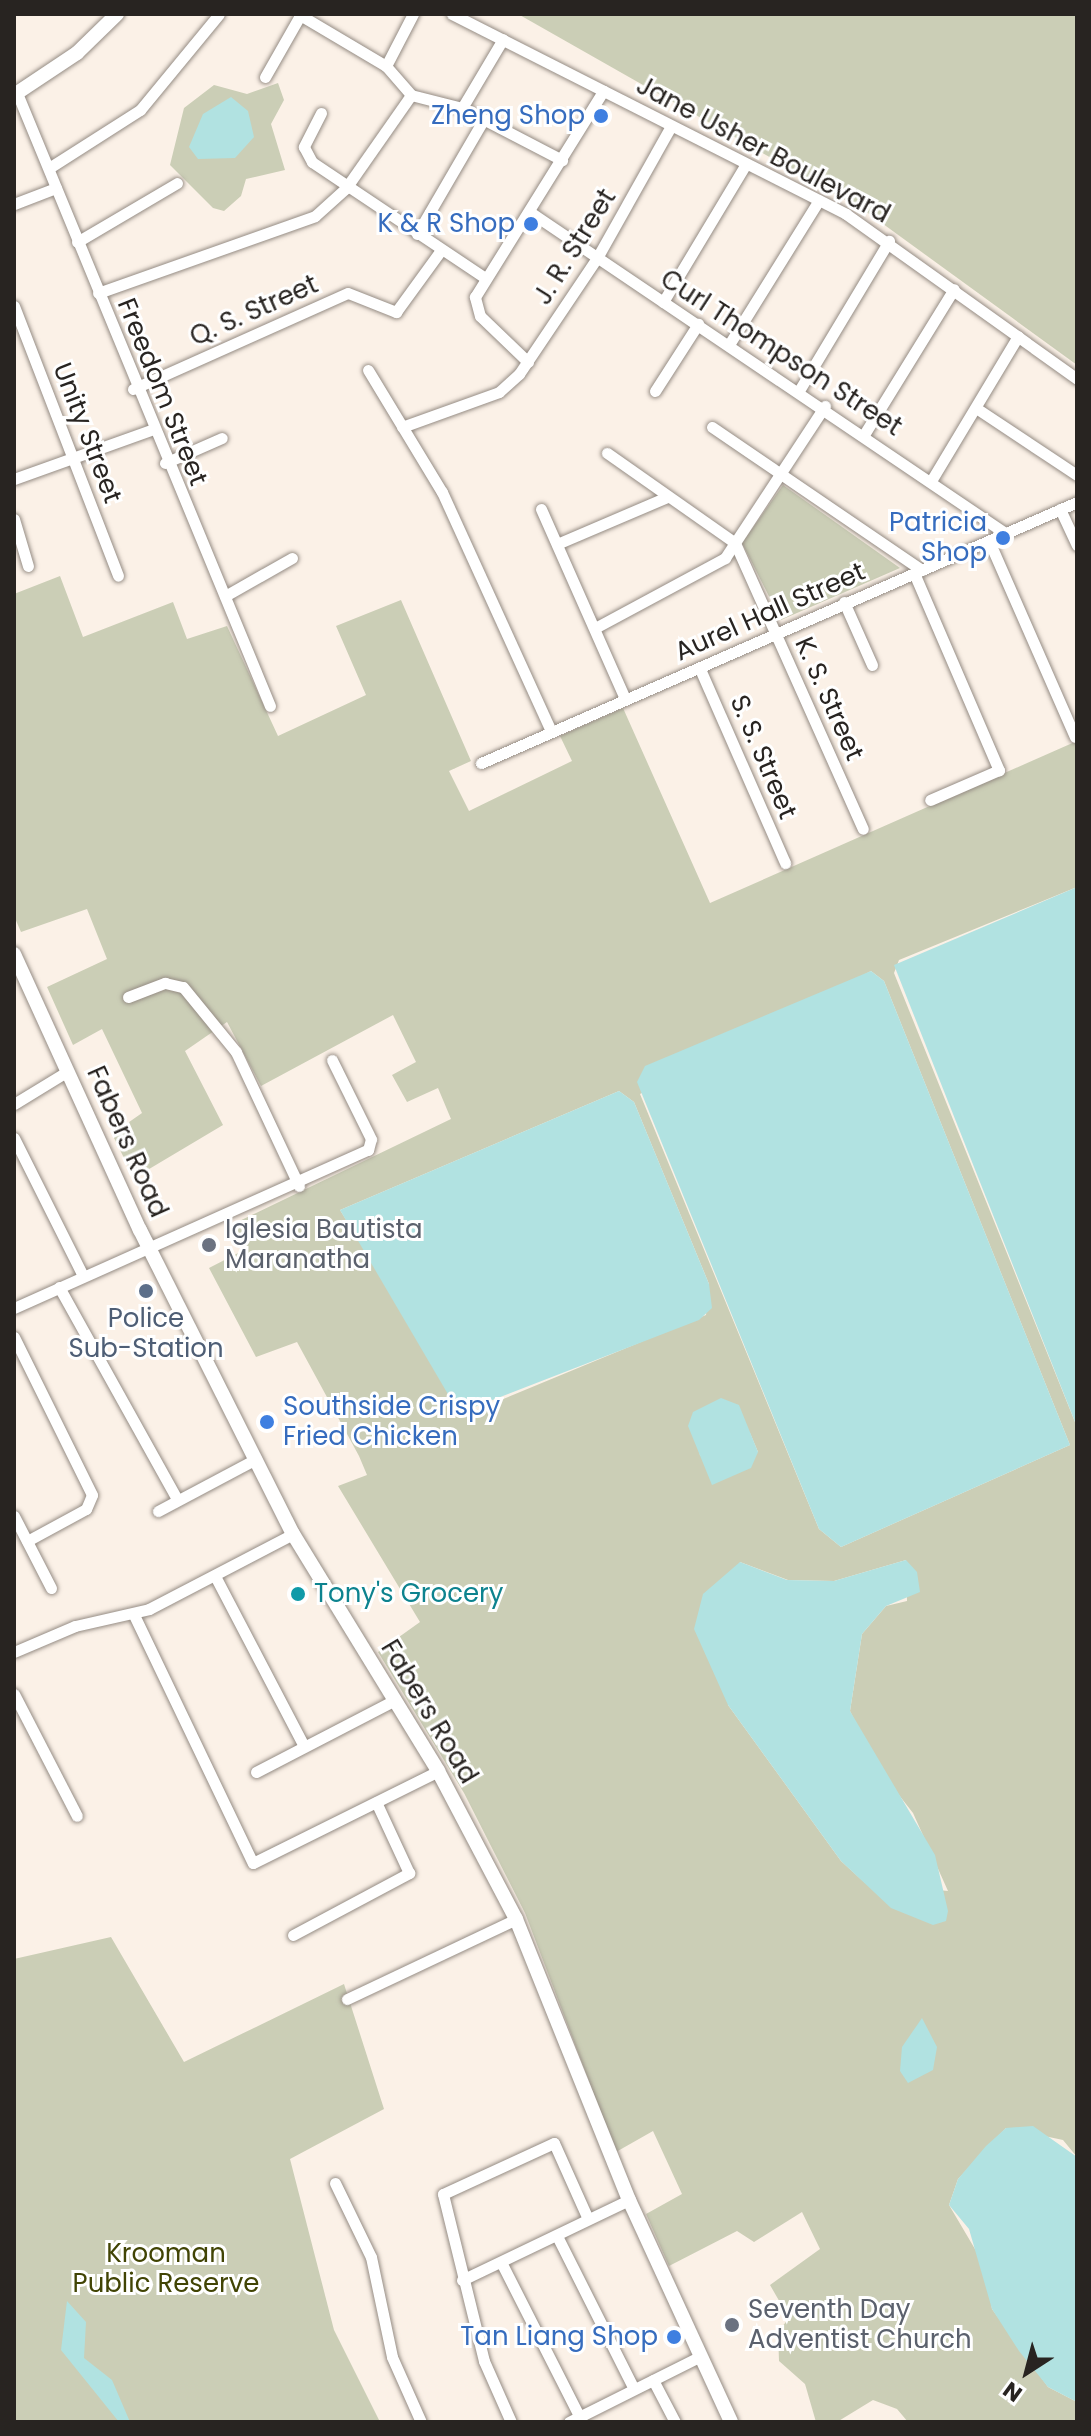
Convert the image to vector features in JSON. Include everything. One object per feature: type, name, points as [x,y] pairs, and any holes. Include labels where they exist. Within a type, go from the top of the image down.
[{"type":"main road","points":[[16,94],[77,53],[117,14]]},
{"type":"main road","name":"Fabers Road","points":[[14,954],[148,1246],[293,1534],[438,1771],[516,1919],[629,2200],[731,2422]]},
{"type":"street","points":[[49,168],[148,102],[219,14]]},
{"type":"street","points":[[265,77],[300,14],[386,66],[411,95],[462,108],[562,160]]},
{"type":"street","points":[[386,66],[413,14]]},
{"type":"street","name":"Jane Usher Boulevard","points":[[452,14],[819,200],[889,241],[1077,379]]},
{"type":"street","points":[[462,108],[503,39]]},
{"type":"street","points":[[528,362],[475,306],[485,278],[530,212],[603,91]]},
{"type":"street","name":"Freedom Street","points":[[16,94],[49,168],[133,389],[270,706]]},
{"type":"street","points":[[98,293],[315,216],[346,188],[411,95]]},
{"type":"street","points":[[321,113],[306,155],[346,188],[485,278]]},
{"type":"street","points":[[417,234],[484,119]]},
{"type":"street","name":"J. R. Street","points":[[402,427],[507,385],[528,362],[597,258],[671,126]]},
{"type":"street","points":[[663,302],[746,164]]},
{"type":"street","points":[[77,242],[177,183]]},
{"type":"street","points":[[14,204],[56,188]]},
{"type":"street","points":[[730,343],[819,200]]},
{"type":"street","name":"Curl Thompson Street","points":[[530,212],[800,389],[1005,533]]},
{"type":"street","points":[[800,389],[889,241]]},
{"type":"street","name":"Q. S. Street","points":[[133,389],[348,293],[388,313],[402,308],[441,250]]},
{"type":"street","points":[[865,433],[954,289]]},
{"type":"street","name":"Unity Street","points":[[14,306],[118,576]]},
{"type":"street","points":[[655,391],[698,324]]},
{"type":"street","points":[[931,481],[1018,336]]},
{"type":"street","points":[[368,370],[442,492],[551,731]]},
{"type":"street","points":[[595,628],[704,575],[735,543],[825,406]]},
{"type":"street","points":[[976,408],[1077,475]]},
{"type":"street","points":[[712,427],[918,571],[999,770],[930,800]]},
{"type":"street","points":[[14,479],[75,460],[151,430]]},
{"type":"street","points":[[165,463],[222,438]]},
{"type":"street","points":[[607,453],[735,543]]},
{"type":"street","points":[[557,544],[667,497]]},
{"type":"street","name":"Aurel Hall Street","points":[[481,763],[700,669],[774,632],[1077,502]]},
{"type":"street","points":[[541,509],[625,699]]},
{"type":"street","points":[[1060,509],[1077,545]]},
{"type":"street","points":[[14,519],[28,566]]},
{"type":"street","points":[[989,541],[1075,737]]},
{"type":"street","name":"K. S. Street","points":[[735,543],[863,829]]},
{"type":"street","points":[[225,596],[292,558]]},
{"type":"street","points":[[844,602],[872,665]]},
{"type":"street","name":"S. S. Street","points":[[700,669],[785,863]]},
{"type":"street","points":[[128,997],[165,983],[183,987],[236,1052],[299,1186]]},
{"type":"street","points":[[14,1308],[148,1246],[299,1186],[372,1144],[332,1060]]},
{"type":"street","points":[[14,1104],[68,1071]]},
{"type":"street","points":[[14,1138],[83,1276]]},
{"type":"street","points":[[59,1287],[177,1499]]},
{"type":"street","points":[[14,1337],[92,1495],[86,1509],[27,1541]]},
{"type":"street","points":[[158,1511],[256,1459]]},
{"type":"street","points":[[14,1516],[51,1588]]},
{"type":"street","points":[[14,1652],[75,1626],[134,1615],[293,1534]]},
{"type":"street","points":[[215,1576],[304,1746]]},
{"type":"street","points":[[134,1615],[253,1863],[438,1771]]},
{"type":"street","points":[[14,1694],[77,1816]]},
{"type":"street","points":[[256,1772],[395,1700]]},
{"type":"street","points":[[293,1935],[409,1873],[376,1802]]},
{"type":"street","points":[[347,1999],[516,1919]]},
{"type":"street","points":[[511,2422],[484,2361],[443,2207],[451,2186],[554,2143],[588,2219]]},
{"type":"street","points":[[335,2183],[371,2257],[392,2357],[421,2422]]},
{"type":"street","points":[[462,2280],[629,2200]]},
{"type":"street","points":[[557,2236],[634,2389]]},
{"type":"street","points":[[501,2262],[576,2420],[699,2357]]},
{"type":"street","points":[[653,2380],[675,2422]]},
{"type":"green space","points":[[518,14],[1077,14],[1077,365],[868,213]]},
{"type":"green space","points":[[278,83],[284,100],[271,124],[285,170],[246,179],[241,196],[224,211],[213,208],[170,165],[184,108],[214,85],[247,94]]},
{"type":"green space","points":[[783,485],[900,568],[781,620],[742,543]]},
{"type":"green space","points":[[60,576],[83,637],[173,602],[187,639],[227,626],[278,736],[366,695],[336,626],[401,600],[471,761],[449,771],[469,811],[572,761],[560,736],[623,708],[710,903],[1077,741],[1077,887],[899,960],[894,973],[1077,1427],[1077,2157],[1063,2140],[1006,2128],[958,2179],[949,2205],[985,2266],[992,2309],[1048,2387],[1077,2402],[1077,2422],[908,2422],[897,2409],[873,2400],[837,2422],[816,2422],[805,2384],[779,2361],[778,2332],[789,2318],[770,2285],[820,2249],[802,2212],[754,2242],[737,2231],[669,2266],[646,2214],[682,2194],[653,2131],[616,2152],[525,1913],[464,1793],[378,1652],[420,1622],[338,1486],[367,1475],[359,1456],[297,1342],[256,1357],[209,1268],[242,1251],[231,1225],[451,1119],[438,1088],[407,1102],[392,1075],[416,1062],[393,1015],[261,1086],[227,1022],[185,1051],[223,1125],[134,1178],[112,1134],[142,1113],[102,1029],[73,1045],[47,987],[107,959],[87,909],[21,932],[14,916],[14,594]],"holes":[[[871,971],[884,981],[1070,1445],[841,1547],[819,1529],[640,1094]],[[619,1091],[634,1102],[709,1284],[706,1315],[467,1414],[340,1210]],[[750,1433],[758,1452],[700,1456],[698,1437]],[[906,1560],[907,1601],[886,1606],[862,1634],[850,1711],[877,1767],[913,1813],[948,1891],[865,1883],[841,1861],[728,1705],[740,1562],[788,1580],[834,1581]]]},
{"type":"green space","name":"Krooman Public Reserve","points":[[111,1937],[184,2062],[344,1984],[384,2109],[290,2159],[334,2330],[380,2422],[14,2422],[14,1959]]},
{"type":"water","points":[[231,97],[248,111],[254,137],[235,158],[198,159],[189,147],[203,114]]},
{"type":"water","points":[[1077,887],[1077,1427],[894,965]]},
{"type":"water","points":[[871,971],[884,981],[1070,1445],[841,1547],[819,1529],[637,1082],[645,1066]]},
{"type":"water","points":[[619,1091],[634,1102],[709,1284],[712,1308],[699,1320],[459,1413],[340,1210]]},
{"type":"water","points":[[721,1398],[739,1405],[758,1452],[751,1468],[712,1485],[688,1426],[693,1412]]},
{"type":"water","points":[[906,1560],[917,1572],[920,1592],[886,1606],[862,1634],[850,1711],[935,1855],[948,1911],[946,1921],[933,1925],[891,1908],[841,1861],[728,1705],[694,1629],[703,1594],[740,1562],[787,1580],[834,1581]]},
{"type":"water","points":[[922,2018],[937,2047],[933,2070],[908,2083],[900,2071],[902,2047]]},
{"type":"water","points":[[1033,2126],[1077,2157],[1077,2402],[1048,2387],[1019,2351],[992,2309],[969,2229],[949,2205],[958,2179],[986,2146],[1006,2128]]},
{"type":"water","points":[[67,2301],[86,2322],[84,2358],[112,2380],[130,2422],[119,2422],[61,2350]]},
{"type":"place","name":"Zheng Shop","points":[[601,116]]},
{"type":"place","name":"K & R Shop","points":[[531,224]]},
{"type":"place","name":"Patricia Shop","points":[[1003,538]]},
{"type":"place","name":"Iglesia Bautista Maranatha","points":[[209,1245]]},
{"type":"place","name":"Police Sub-Station","points":[[146,1291]]},
{"type":"place","name":"Southside Crispy Fried Chicken","points":[[267,1422]]},
{"type":"place","name":"Tony's Grocery","points":[[298,1594]]},
{"type":"place","name":"Seventh Day Adventist Church","points":[[732,2325]]},
{"type":"place","name":"Tan Liang Shop","points":[[674,2337]]}]
